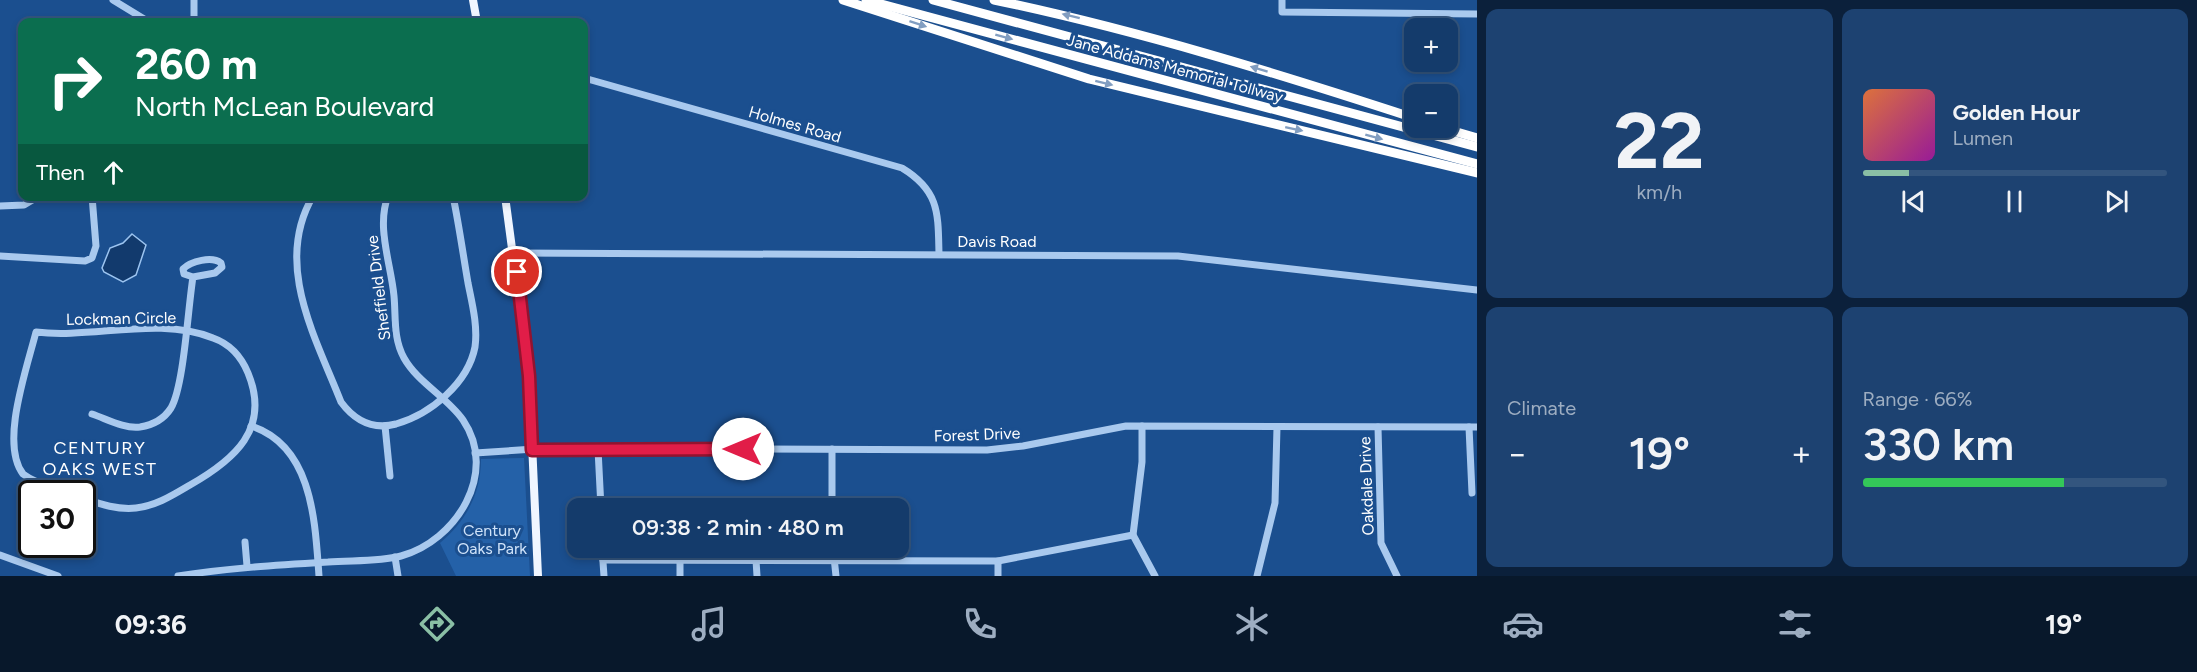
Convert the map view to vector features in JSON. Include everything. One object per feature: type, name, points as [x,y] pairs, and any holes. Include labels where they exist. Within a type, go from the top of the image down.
[{"type":"highway","points":[[843,0],[1089,80],[1477,173]]},
{"type":"highway","name":"Jane Addams Memorial Tollway","points":[[866,0],[1477,164]]},
{"type":"highway","name":"Jane Addams Memorial Tollway","points":[[933,0],[1477,147]]},
{"type":"highway","points":[[994,0],[1070,16],[1216,56],[1404,115]]},
{"type":"highway","points":[[1458,132],[1477,138]]},
{"type":"main road","points":[[474,0],[476,18]]},
{"type":"main road","points":[[506,201],[529,376],[538,576]]},
{"type":"street","points":[[113,0],[142,18]]},
{"type":"street","points":[[194,0],[194,18]]},
{"type":"street","points":[[1282,0],[1282,12],[1477,14]]},
{"type":"street","name":"Holmes Road","points":[[588,79],[902,168],[919,180],[931,195],[938,218],[939,254]]},
{"type":"street","points":[[0,206],[24,205],[31,201]]},
{"type":"street","points":[[0,256],[85,261],[92,258],[96,246],[92,201]]},
{"type":"street","points":[[311,201],[296,250],[301,298],[341,402],[352,416],[361,421],[385,426],[418,415],[442,398],[465,372],[476,340],[454,201]]},
{"type":"street","name":"Sheffield Drive","points":[[178,576],[233,572],[247,566],[395,557],[431,542],[459,514],[472,490],[475,453],[466,425],[409,365],[398,344],[395,298],[384,225],[387,201]]},
{"type":"street","name":"Davis Road","points":[[514,253],[1178,256],[1477,290]]},
{"type":"street","points":[[212,259],[221,263],[222,267],[218,272],[193,281],[183,272],[188,265],[212,259]]},
{"type":"street","points":[[92,414],[131,427],[153,424],[163,418],[175,398],[193,281]]},
{"type":"street","name":"Lockman Circle","points":[[7,416],[36,332],[185,331],[221,342],[241,360],[250,379],[254,397],[251,426],[241,446],[230,460],[159,502],[136,508],[118,508],[96,502]]},
{"type":"street","points":[[251,426],[277,442],[301,472],[311,501],[319,576]]},
{"type":"street","points":[[385,426],[390,476]]},
{"type":"street","points":[[1142,426],[1142,462],[1132,535],[1155,576]]},
{"type":"street","name":"Forest Drive","points":[[475,453],[598,448],[1004,449],[1111,428],[1142,426],[1477,427]]},
{"type":"street","points":[[1257,576],[1275,502],[1277,427]]},
{"type":"street","name":"Oakdale Drive","points":[[1378,427],[1381,543],[1397,576]]},
{"type":"street","points":[[1469,427],[1472,493]]},
{"type":"street","points":[[598,448],[600,498]]},
{"type":"street","points":[[832,450],[832,498]]},
{"type":"street","points":[[8,458],[34,480]]},
{"type":"street","points":[[604,576],[603,560],[998,561],[1132,535]]},
{"type":"street","points":[[245,542],[247,566]]},
{"type":"street","points":[[0,555],[58,576]]},
{"type":"street","points":[[395,557],[398,576]]},
{"type":"street","points":[[680,560],[680,576]]},
{"type":"street","points":[[834,560],[836,576]]},
{"type":"street","points":[[756,561],[756,576]]},
{"type":"street","points":[[998,561],[999,576]]},
{"type":"green space","name":"Century Oaks Park","points":[[524,458],[530,576],[456,576],[440,543],[457,526],[470,506],[478,484],[481,459]]},
{"type":"shaded area","points":[[132,234],[146,245],[136,275],[123,282],[104,272],[102,268],[110,248],[123,243]]},
{"type":"district","name":"CENTURY OAKS WEST","points":[[100,458]]},
{"type":"route","points":[[517,272],[525,327],[532,450],[549,448],[743,449]]}]
